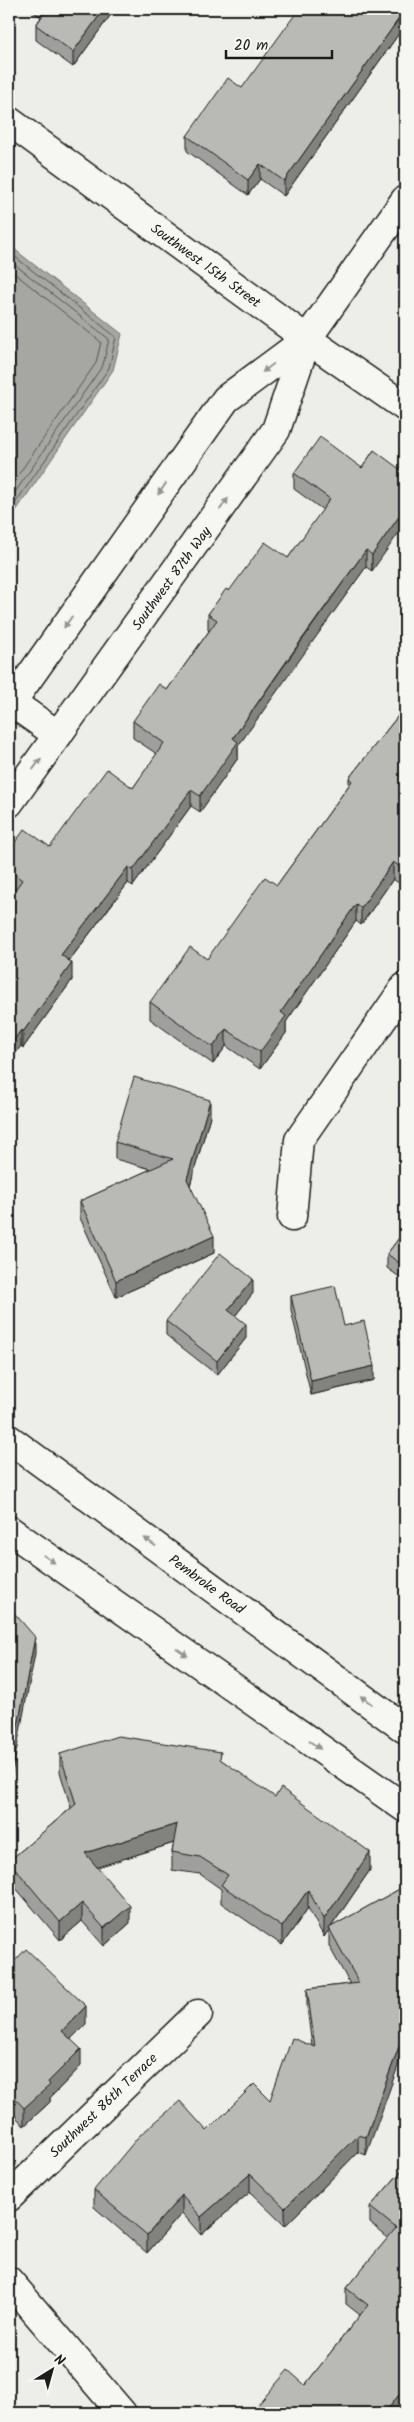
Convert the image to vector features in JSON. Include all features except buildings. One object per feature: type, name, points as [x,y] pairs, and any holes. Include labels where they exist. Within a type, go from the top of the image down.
[{"type":"street","name":"Southwest 15th Street","points":[[9,121],[307,339],[405,407]]},
{"type":"street","name":"Southwest 87th Way","points":[[9,803],[276,430],[307,339],[405,200]]},
{"type":"street","name":"Southwest 87th Way","points":[[10,704],[226,399],[307,339]]},
{"type":"street","points":[[10,704],[58,735]]},
{"type":"street","points":[[292,1217],[299,1140],[405,987]]},
{"type":"street","name":"Pembroke Road","points":[[9,1439],[405,1729]]},
{"type":"street","points":[[9,1530],[405,1808]]},
{"type":"street","name":"Southwest 86th Terrace","points":[[9,2198],[198,2014]]},
{"type":"street","points":[[9,2281],[122,2413]]},
{"type":"water","points":[[9,245],[122,334],[113,370],[9,521]]}]
